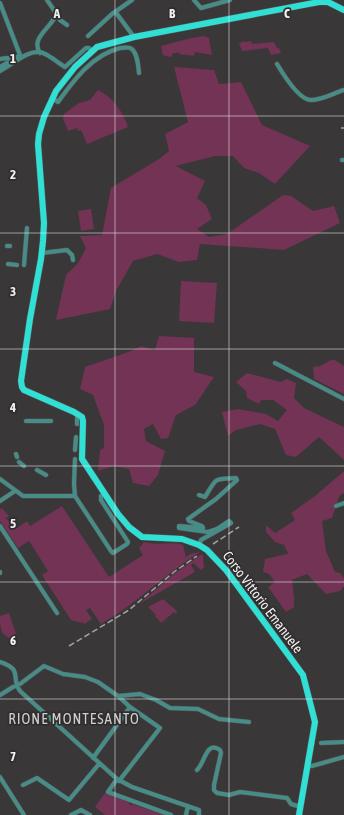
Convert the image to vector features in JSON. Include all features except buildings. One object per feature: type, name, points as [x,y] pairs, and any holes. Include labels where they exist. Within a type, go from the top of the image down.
[{"type":"main road","name":"Corso Vittorio Emanuele","points":[[299,815],[315,732],[315,719],[303,675],[226,570],[213,555],[199,545],[182,539],[147,538],[139,536],[129,527],[104,494],[82,459],[82,417],[73,411],[24,390],[21,385],[30,319],[42,253],[44,223],[38,144],[42,123],[52,98],[75,66],[92,51],[103,45],[134,37],[319,2],[328,2],[344,10]]},
{"type":"street","points":[[40,53],[37,47],[38,40],[56,16],[47,0]]},
{"type":"street","points":[[88,36],[105,20],[132,0]]},
{"type":"street","points":[[194,0],[200,8],[230,0]]},
{"type":"street","points":[[0,3],[20,54],[0,67]]},
{"type":"street","points":[[116,12],[134,37]]},
{"type":"street","points":[[60,20],[67,25]]},
{"type":"street","points":[[52,98],[58,102],[76,76],[111,50],[126,47],[132,49],[137,60],[139,73]]},
{"type":"street","points":[[0,72],[26,56],[40,53],[46,54],[65,67],[86,48],[89,48],[92,51]]},
{"type":"street","points":[[0,59],[17,57]]},
{"type":"street","points":[[277,64],[286,79],[303,96],[310,100],[344,90]]},
{"type":"street","points":[[24,265],[27,228]]},
{"type":"street","points":[[42,253],[67,250],[72,255],[73,260]]},
{"type":"street","points":[[8,264],[17,265]]},
{"type":"street","points":[[275,363],[344,399]]},
{"type":"street","points":[[77,424],[78,418]]},
{"type":"street","points":[[26,421],[51,421]]},
{"type":"street","points":[[75,450],[76,437]]},
{"type":"street","points":[[75,459],[75,496],[112,553],[128,542],[101,500],[104,494]]},
{"type":"street","points":[[19,462],[24,466]]},
{"type":"street","points":[[37,470],[46,474]]},
{"type":"street","points":[[199,495],[205,497],[215,480],[218,478],[236,478],[237,480],[216,499],[188,519],[188,521],[202,526],[203,528],[179,526],[179,528],[208,532],[217,529],[229,521],[230,523],[201,540],[199,545]]},
{"type":"street","points":[[0,479],[23,496],[75,496]]},
{"type":"street","points":[[0,501],[15,491]]},
{"type":"street","points":[[336,506],[344,503]]},
{"type":"street","points":[[0,526],[58,613]]},
{"type":"street","points":[[0,662],[13,668],[16,675],[17,686],[20,691],[118,780],[132,787],[199,810],[199,815]]},
{"type":"street","points":[[0,695],[17,686],[44,666],[63,674],[85,677],[98,682],[118,696],[130,707],[160,728],[108,792],[171,815]]},
{"type":"street","points":[[118,696],[140,694],[156,700],[170,708],[198,709],[219,719],[249,722]]},
{"type":"street","points":[[92,758],[130,707]]},
{"type":"street","points":[[321,743],[344,742]]},
{"type":"street","points":[[197,770],[208,750],[211,748],[219,749],[221,753],[214,785],[214,790],[217,793],[229,795],[240,792],[287,798],[290,804],[301,807]]},
{"type":"street","points":[[308,765],[312,766],[344,757]]},
{"type":"street","points":[[23,785],[37,778],[69,800],[99,764]]},
{"type":"street","points":[[0,777],[24,815]]},
{"type":"street","points":[[186,815],[188,806]]},
{"type":"street","points":[[71,815],[80,810]]},
{"type":"street","points":[[76,815],[80,810]]},
{"type":"street","points":[[80,810],[90,815]]},
{"type":"shaded area","points":[[204,36],[209,38],[212,55],[195,52],[194,56],[179,54],[179,52],[172,54],[170,57],[163,55],[161,46]]},
{"type":"shaded area","points":[[251,41],[252,44],[274,42],[281,53],[271,55],[268,48],[242,51],[239,43]]},
{"type":"shaded area","points":[[174,67],[214,70],[219,84],[241,82],[262,125],[310,146],[275,184],[259,173],[244,168],[233,156],[215,156],[176,166],[205,181],[197,198],[206,205],[212,219],[197,229],[209,237],[227,234],[283,195],[291,196],[313,211],[334,206],[340,223],[284,250],[200,244],[197,260],[179,262],[157,254],[133,261],[116,291],[110,309],[56,320],[66,275],[78,263],[86,248],[80,236],[102,235],[111,188],[159,159],[169,151],[165,134],[188,122]]},
{"type":"shaded area","points":[[98,90],[113,101],[128,127],[87,144],[81,130],[78,131],[77,128],[68,131],[63,118],[64,114],[79,103],[90,100]]},
{"type":"shaded area","points":[[91,209],[94,229],[81,231],[78,211]]},
{"type":"shaded area","points":[[181,281],[217,283],[214,323],[179,321]]},
{"type":"shaded area","points":[[159,336],[194,338],[194,372],[214,377],[195,405],[176,415],[168,438],[161,439],[153,424],[144,429],[146,441],[165,451],[158,475],[149,486],[133,483],[129,469],[114,466],[98,471],[100,450],[104,448],[104,425],[93,395],[80,389],[85,367],[141,346],[155,350]]},
{"type":"shaded area","points":[[331,360],[335,360],[344,366],[344,394],[314,379],[313,367],[320,366]]},
{"type":"shaded area","points":[[247,373],[281,382],[287,379],[296,383],[294,398],[304,408],[344,427],[344,460],[319,437],[296,457],[286,455],[275,429],[260,424],[236,430],[228,436],[222,412],[238,409],[266,414],[278,421],[287,410],[273,400],[261,400],[259,404],[247,398],[246,391],[236,382]]},
{"type":"shaded area","points":[[344,471],[344,493],[340,495],[332,518],[322,521],[326,551],[335,572],[340,573],[344,578],[344,586],[340,591],[326,594],[307,574],[292,580],[294,607],[286,612],[268,587],[275,582],[269,574],[263,572],[265,559],[288,553],[284,545],[275,542],[266,532],[266,525],[275,533],[295,520],[291,513],[315,496]]},
{"type":"shaded area","points":[[62,506],[109,577],[143,555],[139,548],[144,542],[154,544],[173,543],[183,545],[186,557],[190,554],[200,552],[101,624],[90,608],[86,610],[63,576],[92,619],[84,624],[82,622],[71,620],[42,575],[48,571],[29,541],[18,548],[0,521],[0,509],[2,508],[9,516],[5,519],[17,528],[27,521],[30,526]]},
{"type":"shaded area","points":[[202,554],[204,557],[204,568],[201,570],[193,563],[191,565],[195,572],[139,604],[174,574]]},
{"type":"shaded area","points":[[163,599],[177,611],[176,614],[174,612],[161,623],[148,607]]},
{"type":"shaded area","points":[[9,613],[16,634],[9,638],[1,630],[0,616]]},
{"type":"shaded area","points":[[105,793],[128,802],[131,806],[132,804],[164,815],[105,815],[95,807]]},
{"type":"railway","points":[[213,544],[239,527]]},
{"type":"railway","points":[[69,646],[129,610],[174,572],[197,556]]},
{"type":"district","name":"RIONE MONTESANTO","points":[[74,718]]}]
